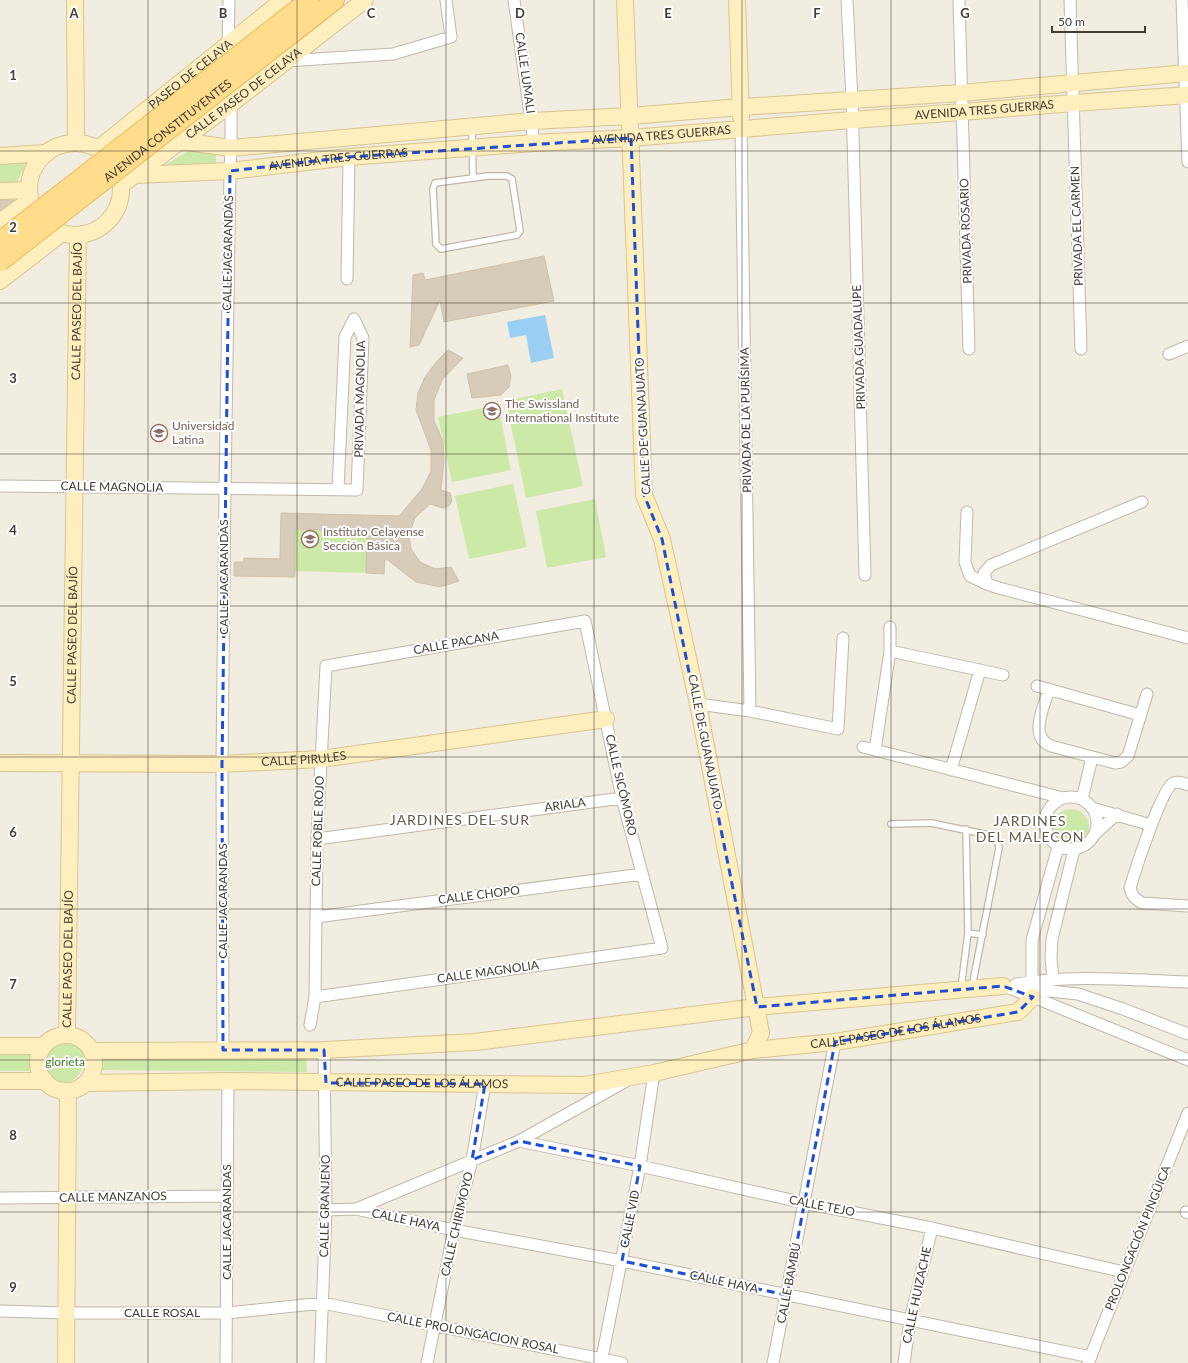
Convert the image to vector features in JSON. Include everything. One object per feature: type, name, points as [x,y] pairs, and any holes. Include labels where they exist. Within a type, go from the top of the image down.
[{"type":"main road","points":[[75,0],[76,143]]},
{"type":"main road","name":"PASEO DE CELAYA","points":[[98,149],[283,0]]},
{"type":"main road","name":"AVENIDA CONSTITUYENTES","points":[[0,241],[309,0]]},
{"type":"main road","name":"CALLE PASEO DE CELAYA","points":[[121,185],[231,104],[365,0]]},
{"type":"main road","name":"CALLE DE GUANAJUATO","points":[[625,0],[644,495],[662,539],[698,704],[756,1007]]},
{"type":"main road","points":[[736,0],[741,128]]},
{"type":"main road","name":"AVENIDA CONSTITUYENTES","points":[[0,262],[330,4]]},
{"type":"main road","name":"AVENIDA TRES GUERRAS","points":[[180,141],[231,148],[532,121],[630,116],[741,107],[961,93],[1186,73]]},
{"type":"main road","name":"AVENIDA TRES GUERRAS","points":[[135,175],[230,172],[349,157],[534,143],[631,138],[1073,102],[1186,95]]},
{"type":"main road","points":[[76,143],[98,149],[114,164],[119,174],[121,185],[120,200],[114,213],[104,224],[92,232],[70,234],[51,228],[41,221],[34,211],[29,195],[31,176],[37,163],[46,153],[60,146],[76,143]]},
{"type":"main road","points":[[0,156],[46,153]]},
{"type":"main road","points":[[0,191],[29,195]]},
{"type":"main road","points":[[0,222],[29,195]]},
{"type":"main road","points":[[0,281],[70,234]]},
{"type":"main road","name":"CALLE PASEO DEL BAJÍO","points":[[67,1035],[75,486],[70,234]]},
{"type":"main road","name":"CALLE PIRULES","points":[[0,763],[70,762],[222,764],[321,759],[606,719]]},
{"type":"main road","points":[[92,1051],[324,1050],[475,1042],[756,1007],[1003,986]]},
{"type":"main road","name":"CALLE PASEO DE LOS ÁLAMOS","points":[[87,1083],[228,1081],[584,1085],[654,1074],[753,1050],[835,1042],[1018,1012],[1033,989]]},
{"type":"main road","points":[[753,1050],[761,1033],[756,1007]]},
{"type":"main road","points":[[67,1035],[82,1039],[92,1051],[95,1068],[87,1083],[68,1091],[55,1089],[45,1081],[39,1070],[39,1058],[44,1046],[54,1038],[67,1035]]},
{"type":"main road","points":[[0,1046],[44,1046]]},
{"type":"main road","points":[[0,1081],[45,1081]]},
{"type":"main road","points":[[66,1363],[68,1091]]},
{"type":"street","points":[[228,43],[229,0]]},
{"type":"street","points":[[286,61],[393,54],[451,37],[446,0]]},
{"type":"street","name":"CALLE LUMALI","points":[[514,0],[534,143]]},
{"type":"street","name":"PRIVADA GUADALUPE","points":[[847,0],[852,100],[865,575]]},
{"type":"street","name":"PRIVADA ROSARIO","points":[[959,0],[969,349]]},
{"type":"street","name":"PRIVADA EL CARMEN","points":[[1070,0],[1081,349]]},
{"type":"street","points":[[1182,0],[1186,73],[1188,162]]},
{"type":"street","name":"CALLE JACARANDAS","points":[[223,1050],[222,764],[231,104]]},
{"type":"street","points":[[150,106],[152,126],[156,135],[168,140],[180,141]]},
{"type":"street","name":"PRIVADA DE LA PURÍSIMA","points":[[741,128],[750,711]]},
{"type":"street","points":[[347,279],[349,157]]},
{"type":"street","name":"PRIVADA MAGNOLIA","points":[[225,488],[358,490],[363,338],[354,319],[345,336],[338,489]]},
{"type":"street","points":[[1169,354],[1188,346]]},
{"type":"street","points":[[341,407],[361,406]]},
{"type":"street","name":"CALLE MAGNOLIA","points":[[0,486],[225,488]]},
{"type":"street","points":[[987,584],[984,573],[991,566],[1142,502]]},
{"type":"street","points":[[967,512],[965,562],[970,576],[999,588],[1188,638]]},
{"type":"street","name":"CALLE PACANA","points":[[326,666],[585,621]]},
{"type":"street","name":"CALLE SICÓMORO","points":[[585,621],[622,798],[662,948]]},
{"type":"street","points":[[875,750],[890,651],[890,626]]},
{"type":"street","points":[[698,704],[750,711],[838,728],[843,638]]},
{"type":"street","points":[[890,651],[1003,676]]},
{"type":"street","name":"CALLE ROBLE ROJO","points":[[310,1025],[315,996],[317,839],[326,666]]},
{"type":"street","points":[[951,770],[980,670]]},
{"type":"street","points":[[1037,686],[1140,715]]},
{"type":"street","points":[[1049,689],[1039,725],[1038,734],[1041,740],[1045,744],[1051,746],[1115,763],[1125,760],[1130,751],[1147,694]]},
{"type":"street","points":[[863,747],[1063,798]]},
{"type":"street","points":[[1082,799],[1092,758]]},
{"type":"street","points":[[1188,785],[1176,782],[1167,789],[1151,825],[1130,888],[1132,895],[1137,900],[1142,902],[1188,906]]},
{"type":"street","points":[[1039,792],[1049,809]]},
{"type":"street","points":[[1072,797],[1082,799],[1092,808],[1096,816],[1098,825],[1095,834],[1090,842],[1083,847],[1074,850],[1058,847],[1046,834],[1044,826],[1045,817],[1049,809],[1055,802],[1063,798],[1072,797]]},
{"type":"street","name":"ARIALA","points":[[317,839],[622,798]]},
{"type":"street","points":[[1092,808],[1151,825]]},
{"type":"street","points":[[1095,834],[1117,814]]},
{"type":"street","points":[[1033,989],[1032,940],[1058,847]]},
{"type":"street","points":[[1053,980],[1051,958],[1052,939],[1074,850]]},
{"type":"street","name":"CALLE CHOPO","points":[[316,917],[642,874]]},
{"type":"street","name":"CALLE MAGNOLIA","points":[[315,996],[662,948]]},
{"type":"street","points":[[1003,986],[1033,989],[1053,980],[1083,978],[1188,982]]},
{"type":"street","points":[[1003,986],[1033,989],[1188,1060]]},
{"type":"street","points":[[1003,986],[1078,994],[1123,1009],[1188,1034]]},
{"type":"street","name":"CALLE BAMBÚ","points":[[773,1363],[835,1042]]},
{"type":"street","name":"CALLE GRANJENO","points":[[320,1363],[326,1210],[326,1083],[324,1050]]},
{"type":"street","name":"CALLE VID","points":[[602,1361],[640,1166],[654,1074]]},
{"type":"street","points":[[326,1210],[356,1209],[519,1141],[632,1078]]},
{"type":"street","name":"CALLE JACARANDAS","points":[[226,1363],[228,1081]]},
{"type":"street","name":"CALLE CHIRIMOYO","points":[[427,1363],[454,1230],[472,1160],[485,1084]]},
{"type":"street","name":"PROLONGACIÓN PINGÜICA","points":[[1090,1360],[1188,1113]]},
{"type":"street","name":"CALLE TEJO","points":[[519,1141],[640,1166],[805,1203],[932,1228],[1124,1272]]},
{"type":"street","name":"CALLE MANZANOS","points":[[0,1198],[227,1196]]},
{"type":"street","name":"CALLE HAYA","points":[[356,1209],[454,1230],[622,1261],[1090,1360]]},
{"type":"street","name":"CALLE HUIZACHE","points":[[904,1363],[910,1321],[932,1228]]},
{"type":"street","name":"CALLE ROSAL","points":[[0,1312],[226,1313],[323,1304]]},
{"type":"street","name":"CALLE PROLONGACION ROSAL","points":[[323,1304],[602,1361],[622,1363]]},
{"type":"lane","points":[[472,126],[473,177]]},
{"type":"lane","points":[[507,176],[512,179],[520,231],[517,235],[441,249],[436,244],[433,189],[435,183],[473,177],[507,176]]},
{"type":"lane","points":[[891,824],[930,823],[966,829],[994,836],[999,843],[983,935],[966,989]]},
{"type":"lane","points":[[966,829],[968,933],[966,989]]},
{"type":"lane","points":[[968,933],[983,935]]},
{"type":"highlighted area","points":[[631,138],[644,495],[662,539],[757,1007],[1003,986],[1033,997],[1018,1012],[835,1042],[787,1295],[622,1261],[640,1166],[519,1141],[472,1160],[485,1084],[326,1083],[324,1050],[223,1050],[222,764],[230,171],[349,157]]},
{"type":"green space","points":[[192,149],[216,155],[216,163],[163,166]]},
{"type":"green space","points":[[28,159],[17,182],[0,183],[0,161]]},
{"type":"green space","points":[[562,389],[583,486],[526,498],[506,401]]},
{"type":"green space","points":[[498,405],[511,470],[452,482],[438,417]]},
{"type":"green space","points":[[513,484],[527,547],[469,559],[455,496]]},
{"type":"green space","points":[[595,499],[606,557],[547,568],[536,511]]},
{"type":"green space","points":[[295,530],[367,531],[366,573],[294,571]]},
{"type":"green space","points":[[1075,809],[1084,814],[1088,820],[1088,834],[1084,840],[1075,845],[1067,845],[1058,840],[1054,834],[1053,823],[1058,814],[1064,810]]},
{"type":"green space","name":"glorieta","points":[[66,1041],[77,1046],[82,1053],[84,1061],[78,1075],[73,1080],[66,1083],[59,1082],[47,1071],[46,1055],[54,1046]]},
{"type":"green space","points":[[0,1051],[30,1051],[31,1071],[0,1071]]},
{"type":"green space","points":[[99,1056],[306,1058],[307,1072],[100,1070],[101,1064]]},
{"type":"water","points":[[545,315],[554,358],[531,363],[526,335],[510,338],[507,322]]},
{"type":"building","points":[[0,200],[14,200],[0,210]]},
{"type":"building","points":[[544,256],[554,301],[444,322],[440,300],[419,345],[410,347],[413,275],[423,273],[425,280]]},
{"type":"building","points":[[448,350],[463,358],[442,380],[434,400],[434,420],[443,442],[444,459],[441,490],[450,493],[452,501],[449,506],[442,508],[430,504],[415,518],[409,535],[411,549],[420,562],[435,569],[451,567],[459,581],[440,587],[416,582],[385,558],[384,574],[366,573],[367,531],[295,529],[295,577],[234,576],[234,562],[244,562],[244,558],[280,559],[281,513],[399,516],[422,489],[431,471],[431,450],[416,410],[418,393],[425,377],[437,361]]},
{"type":"building","points":[[508,365],[511,376],[509,387],[501,395],[472,398],[467,374]]},
{"type":"place","name":"The Swissland International Institute","points":[[492,411]]},
{"type":"place","name":"Universidad Latina","points":[[159,433]]},
{"type":"place","name":"Instituto Celayense Sección Básica","points":[[310,539]]},
{"type":"district","name":"JARDINES DEL SUR","points":[[460,820]]},
{"type":"district","name":"JARDINES DEL MALECON","points":[[1030,830]]}]
